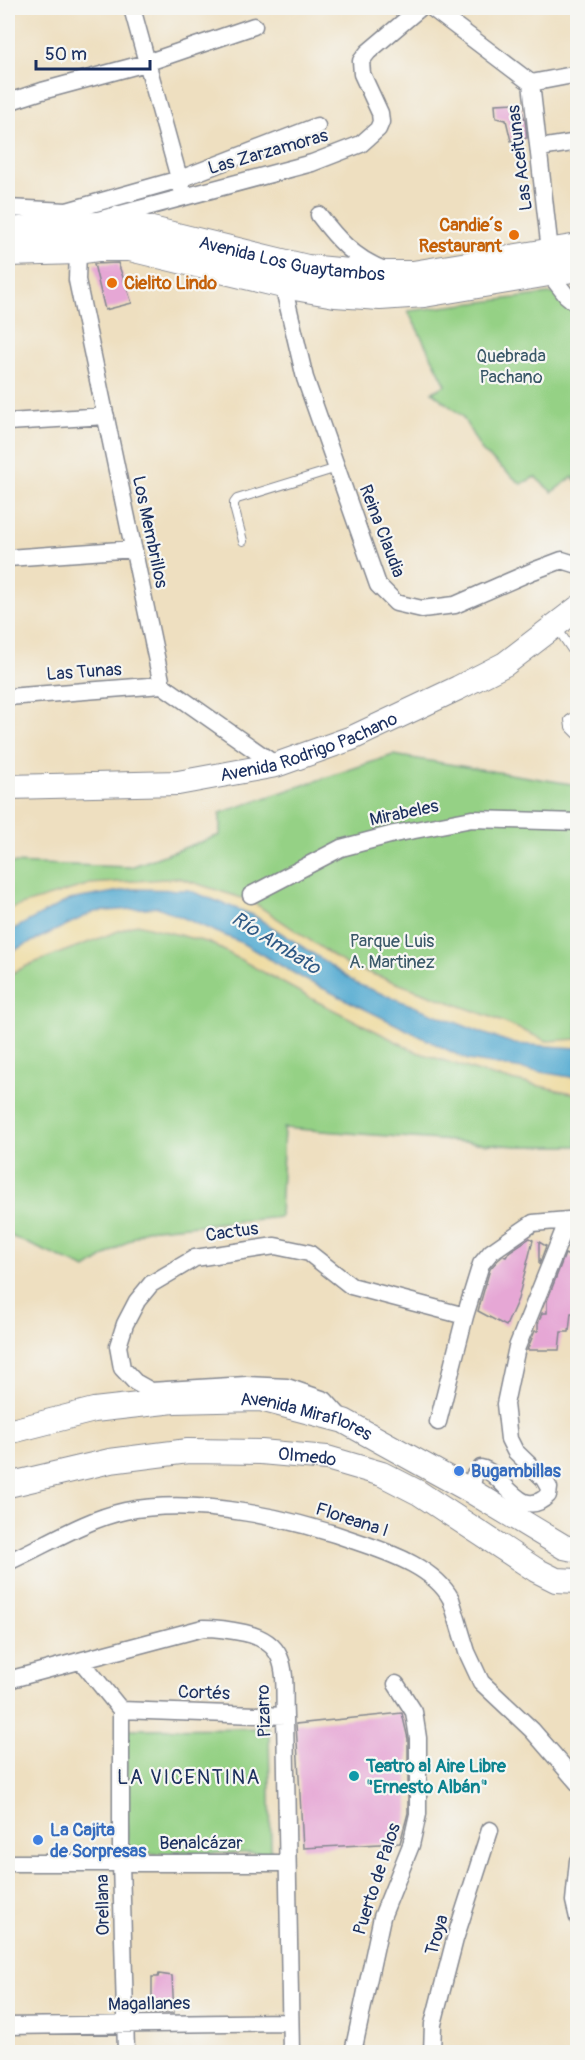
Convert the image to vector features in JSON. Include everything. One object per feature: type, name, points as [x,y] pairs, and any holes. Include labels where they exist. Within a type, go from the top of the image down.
[{"type":"main road","name":"Avenida Los Guaytambos","points":[[8,231],[86,225],[135,226],[307,268],[370,274],[413,274],[550,262],[578,268]]},
{"type":"main road","name":"Avenida Los Guaytambos","points":[[8,253],[130,248],[283,285],[335,294],[380,297],[424,294],[550,262],[578,247]]},
{"type":"main road","name":"Avenida Rodrigo Pachano","points":[[8,787],[178,783],[276,765],[352,738],[505,664],[578,608]]},
{"type":"main road","name":"Avenida Miraflores","points":[[8,1432],[94,1410],[174,1401],[260,1399],[344,1421],[471,1491],[564,1547],[578,1550]]},
{"type":"main road","name":"Olmedo","points":[[8,1485],[111,1461],[188,1451],[261,1452],[327,1458],[382,1474],[419,1492],[536,1570],[556,1580],[578,1581]]},
{"type":"street","points":[[132,8],[184,195]]},
{"type":"street","name":"Las Zarzamoras","points":[[86,225],[104,217],[184,195],[312,164],[361,144],[378,129],[381,122],[380,113],[362,74],[361,61],[368,52],[420,8]]},
{"type":"street","name":"Las Aceitunas","points":[[432,8],[531,83],[540,148],[550,262]]},
{"type":"street","points":[[8,102],[146,63],[254,26]]},
{"type":"street","points":[[531,83],[578,74]]},
{"type":"street","name":"Las Zarzamoras","points":[[8,208],[67,211],[180,178],[317,126]]},
{"type":"street","points":[[540,148],[578,142]]},
{"type":"street","points":[[320,215],[333,234],[351,251],[365,262],[394,274]]},
{"type":"street","name":"Los Membrillos","points":[[86,225],[78,251],[77,280],[162,685]]},
{"type":"street","points":[[550,262],[566,295],[578,305]]},
{"type":"street","name":"Reina Claudia","points":[[283,285],[305,378],[378,585],[396,603],[422,609],[455,605],[562,560],[578,565]]},
{"type":"street","points":[[8,422],[106,416]]},
{"type":"street","points":[[8,558],[134,549]]},
{"type":"street","points":[[162,685],[276,765]]},
{"type":"street","name":"Las Tunas","points":[[8,697],[162,685]]},
{"type":"street","name":"Mirabeles","points":[[251,895],[341,848],[394,834],[472,819],[578,822]]},
{"type":"street","points":[[438,1422],[465,1316],[482,1264],[491,1252],[533,1223],[573,1220],[517,1347],[505,1404],[509,1439],[515,1451],[544,1479],[549,1488],[548,1495],[534,1503],[524,1502],[508,1491],[489,1470],[480,1468],[474,1476],[471,1491]]},
{"type":"street","name":"Cactus","points":[[344,1421],[325,1400],[286,1387],[246,1385],[151,1391],[135,1382],[122,1368],[118,1347],[124,1323],[137,1301],[151,1284],[195,1258],[275,1246],[309,1253],[351,1286],[465,1316]]},
{"type":"street","name":"Floreana I","points":[[8,1562],[110,1515],[169,1506],[280,1519],[332,1533],[396,1556],[417,1568],[447,1592],[474,1670],[481,1682],[532,1730],[578,1783]]},
{"type":"street","name":"Pizarro","points":[[8,1680],[203,1628],[224,1629],[259,1636],[272,1645],[280,1657],[285,1716],[291,2052]]},
{"type":"street","points":[[82,1662],[121,1710]]},
{"type":"street","name":"Puerto de Palos","points":[[353,2052],[382,1917],[411,1845],[418,1814],[418,1738],[414,1712],[396,1684]]},
{"type":"street","name":"Cortés","points":[[121,1710],[285,1716]]},
{"type":"street","name":"Orellana","points":[[121,1710],[121,1862],[126,2052]]},
{"type":"street","name":"Troya","points":[[432,2052],[435,2016],[455,1939],[490,1830]]},
{"type":"street","points":[[578,1861],[574,1901],[578,1918]]},
{"type":"street","name":"Benalcázar","points":[[8,1863],[286,1863]]},
{"type":"street","name":"Magallanes","points":[[8,2026],[290,2022]]},
{"type":"lane","points":[[243,541],[234,507],[237,499],[337,468]]},
{"type":"lane","points":[[555,625],[578,659]]},
{"type":"lane","points":[[578,714],[569,720],[570,727],[578,735]]},
{"type":"green space","name":"Quebrada Pachano","points":[[556,293],[577,314],[577,482],[573,477],[552,492],[535,477],[521,484],[482,451],[462,416],[432,392],[446,385],[408,311]]},
{"type":"green space","name":"Parque Luis A. Martinez","points":[[393,755],[577,785],[577,1146],[516,1146],[284,1128],[280,1217],[145,1230],[86,1269],[8,1235],[8,863],[131,867],[220,835],[220,813]]},
{"type":"green space","points":[[269,1728],[271,1853],[127,1854],[126,1729]]},
{"type":"sand","points":[[179,878],[251,901],[347,965],[491,1017],[547,1041],[577,1039],[577,1094],[492,1076],[417,1052],[316,1001],[210,943],[137,924],[8,975],[8,909],[90,884]]},
{"type":"water","name":"Río Ambato","points":[[132,889],[188,890],[253,915],[357,984],[515,1044],[577,1048],[577,1078],[468,1060],[306,980],[240,942],[158,907],[94,912],[8,953],[8,932],[69,900]]},
{"type":"building","points":[[519,103],[525,120],[527,138],[511,141],[506,120],[496,118],[495,104]]},
{"type":"building","name":"Cielito Lindo","points":[[118,263],[132,303],[105,310],[94,264]]},
{"type":"building","points":[[530,1238],[533,1240],[518,1299],[506,1326],[478,1311],[490,1269],[503,1256],[506,1257],[509,1252]]},
{"type":"building","points":[[539,1242],[546,1246],[539,1265]]},
{"type":"building","points":[[565,1254],[578,1260],[575,1313],[571,1313],[569,1332],[561,1332],[559,1350],[527,1350],[535,1331],[538,1331],[542,1313],[547,1313],[547,1301]]},
{"type":"building","name":"Teatro al Aire Libre \"Ernesto Albán\"","points":[[402,1713],[408,1739],[408,1813],[400,1843],[303,1848],[296,1724]]},
{"type":"building","points":[[159,1974],[172,1976],[174,2013],[152,2013],[152,1977],[158,1977]]},
{"type":"place","name":"Candie´s Restaurant","points":[[514,235]]},
{"type":"place","name":"Cielito Lindo","points":[[112,283]]},
{"type":"place","name":"Bugambillas","points":[[459,1471]]},
{"type":"place","name":"Teatro al Aire Libre \"Ernesto Albán\"","points":[[354,1776]]},
{"type":"place","name":"La Cajita de Sorpresas","points":[[38,1840]]},
{"type":"district","name":"LA VICENTINA","points":[[189,1777]]}]
